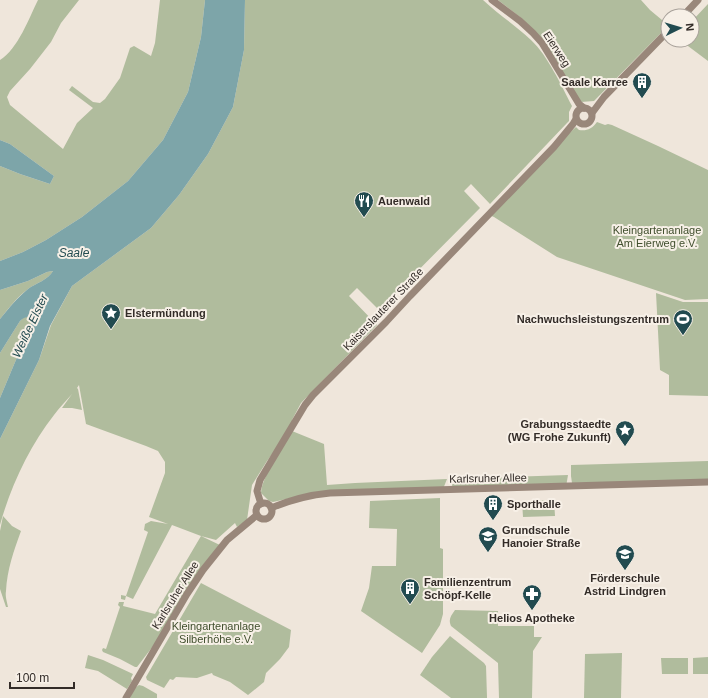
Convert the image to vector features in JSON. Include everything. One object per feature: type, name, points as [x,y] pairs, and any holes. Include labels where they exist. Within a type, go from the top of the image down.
[{"type":"street","name":"Eierweg","points":[[492,0],[533,32],[548,52],[583,114]]},
{"type":"street","points":[[690,8],[698,0]]},
{"type":"street","name":"Kaiserslauterer Straße","points":[[260,504],[257,491],[260,480],[304,405],[554,147],[583,114],[604,97],[660,39]]},
{"type":"street","name":"Karlsruher Allee","points":[[271,508],[290,500],[316,494],[330,493],[708,482]]},
{"type":"street","points":[[260,504],[268,504],[271,508],[269,517],[261,518],[257,515],[256,510],[260,504]]},
{"type":"street","name":"Karlsruher Allee","points":[[126,698],[187,594],[206,565],[227,540],[257,515]]},
{"type":"green space","points":[[38,0],[79,0],[61,23],[51,42],[30,69],[10,91],[7,97],[10,105],[63,149],[77,123],[93,108],[69,90],[72,86],[93,102],[100,103],[105,99],[120,78],[130,48],[134,46],[151,56],[155,43],[160,0],[205,0],[201,37],[188,92],[163,140],[128,181],[82,217],[46,240],[23,252],[0,261],[0,166],[50,184],[54,176],[10,144],[0,140],[0,60],[18,41]]},
{"type":"green space","points":[[245,0],[483,0],[531,40],[543,54],[554,71],[572,106],[569,112],[569,121],[490,204],[471,184],[464,191],[480,208],[379,310],[357,288],[349,296],[377,325],[301,403],[292,420],[293,425],[252,485],[247,520],[237,527],[235,523],[216,540],[172,525],[133,599],[126,596],[148,532],[144,530],[145,524],[151,521],[168,524],[149,517],[165,473],[165,462],[158,451],[86,424],[79,385],[77,388],[82,410],[62,408],[72,394],[45,427],[29,453],[15,482],[0,525],[0,439],[39,360],[51,325],[72,286],[151,228],[179,195],[208,154],[233,107],[244,50]]},
{"type":"green space","points":[[498,0],[641,0],[660,18],[660,34],[594,101],[581,102],[520,17]]},
{"type":"green space","points":[[708,4],[708,61],[691,48],[700,48],[700,12]]},
{"type":"green space","name":"Kleingartenanlage Am Eierweg e.V.","points":[[597,122],[605,125],[612,125],[708,170],[708,299],[685,300],[557,257],[489,215],[554,147],[576,127],[579,130],[587,130]]},
{"type":"green space","points":[[53,271],[48,277],[28,289],[20,296],[0,319],[0,290]]},
{"type":"green space","name":"Nachwuchsleistungszentrum","points":[[656,293],[683,302],[708,302],[708,396],[669,395],[669,375],[660,370]]},
{"type":"green space","points":[[24,317],[32,318],[31,324],[0,398],[0,353]]},
{"type":"green space","points":[[292,431],[324,444],[327,485],[447,479],[443,489],[318,492],[273,502],[269,501],[261,493],[262,486],[269,470]]},
{"type":"green space","points":[[708,461],[708,480],[572,483],[571,476],[571,465]]},
{"type":"green space","points":[[568,475],[566,487],[453,490],[451,479]]},
{"type":"green space","points":[[440,498],[440,548],[443,549],[443,614],[440,625],[422,653],[361,611],[369,588],[372,566],[396,566],[397,529],[369,528],[370,501]]},
{"type":"green space","points":[[554,500],[555,516],[523,517],[522,501]]},
{"type":"green space","points":[[3,516],[12,526],[21,531],[9,568],[6,595],[8,607],[6,607],[0,589],[0,531]]},
{"type":"green space","points":[[201,536],[222,546],[170,624],[137,667],[103,652],[103,648],[106,649],[120,607],[118,605],[119,602],[124,602],[123,606],[155,614]]},
{"type":"green space","name":"Kleingartenanlage Silberhöhe e.V.","points":[[201,583],[291,630],[289,647],[280,659],[266,673],[264,682],[248,695],[230,682],[213,675],[212,673],[197,678],[176,677],[173,680],[170,679],[164,688],[147,680],[146,677]]},
{"type":"green space","points":[[121,595],[126,596],[125,600],[121,599]]},
{"type":"green space","points":[[455,610],[498,611],[498,626],[534,626],[534,637],[542,637],[533,651],[532,698],[499,698],[498,663],[451,626],[450,619]]},
{"type":"green space","points":[[450,636],[486,666],[487,698],[451,698],[420,675],[432,657]]},
{"type":"green space","points":[[622,653],[621,698],[584,698],[585,654]]},
{"type":"green space","points":[[88,655],[103,660],[133,674],[131,678],[132,681],[127,689],[98,671],[85,668]]},
{"type":"green space","points":[[708,657],[708,674],[693,674],[693,658]]},
{"type":"green space","points":[[661,658],[688,658],[688,674],[662,674]]},
{"type":"green space","points":[[139,685],[157,694],[157,698],[130,698],[134,689]]},
{"type":"water","name":"Saale","points":[[205,0],[245,0],[244,50],[233,107],[208,154],[179,195],[151,228],[72,286],[50,326],[39,360],[0,439],[0,398],[32,319],[26,317],[20,321],[0,353],[0,319],[24,292],[45,279],[53,271],[0,290],[0,261],[23,252],[46,240],[82,217],[128,181],[163,140],[188,92],[201,37]]},
{"type":"water","points":[[0,140],[10,144],[54,176],[50,184],[0,166]]},
{"type":"place","name":"Saale Karree","points":[[642,99]]},
{"type":"place","name":"Auenwald","points":[[364,218]]},
{"type":"place","name":"Elstermündung","points":[[111,330]]},
{"type":"place","name":"Nachwuchsleistungszentrum","points":[[683,336]]},
{"type":"place","name":"Grabungsstaedte (WG Frohe Zukunft)","points":[[625,447]]},
{"type":"place","name":"Sporthalle","points":[[493,521]]},
{"type":"place","name":"Grundschule Hanoier Straße","points":[[488,553]]},
{"type":"place","name":"Förderschule Astrid Lindgren","points":[[625,571]]},
{"type":"place","name":"Familienzentrum Schöpf-Kelle","points":[[410,605]]},
{"type":"place","name":"Helios Apotheke","points":[[532,611]]},
{"type":"water label","name":"Weiße Elster","points":[[30,326]]}]
